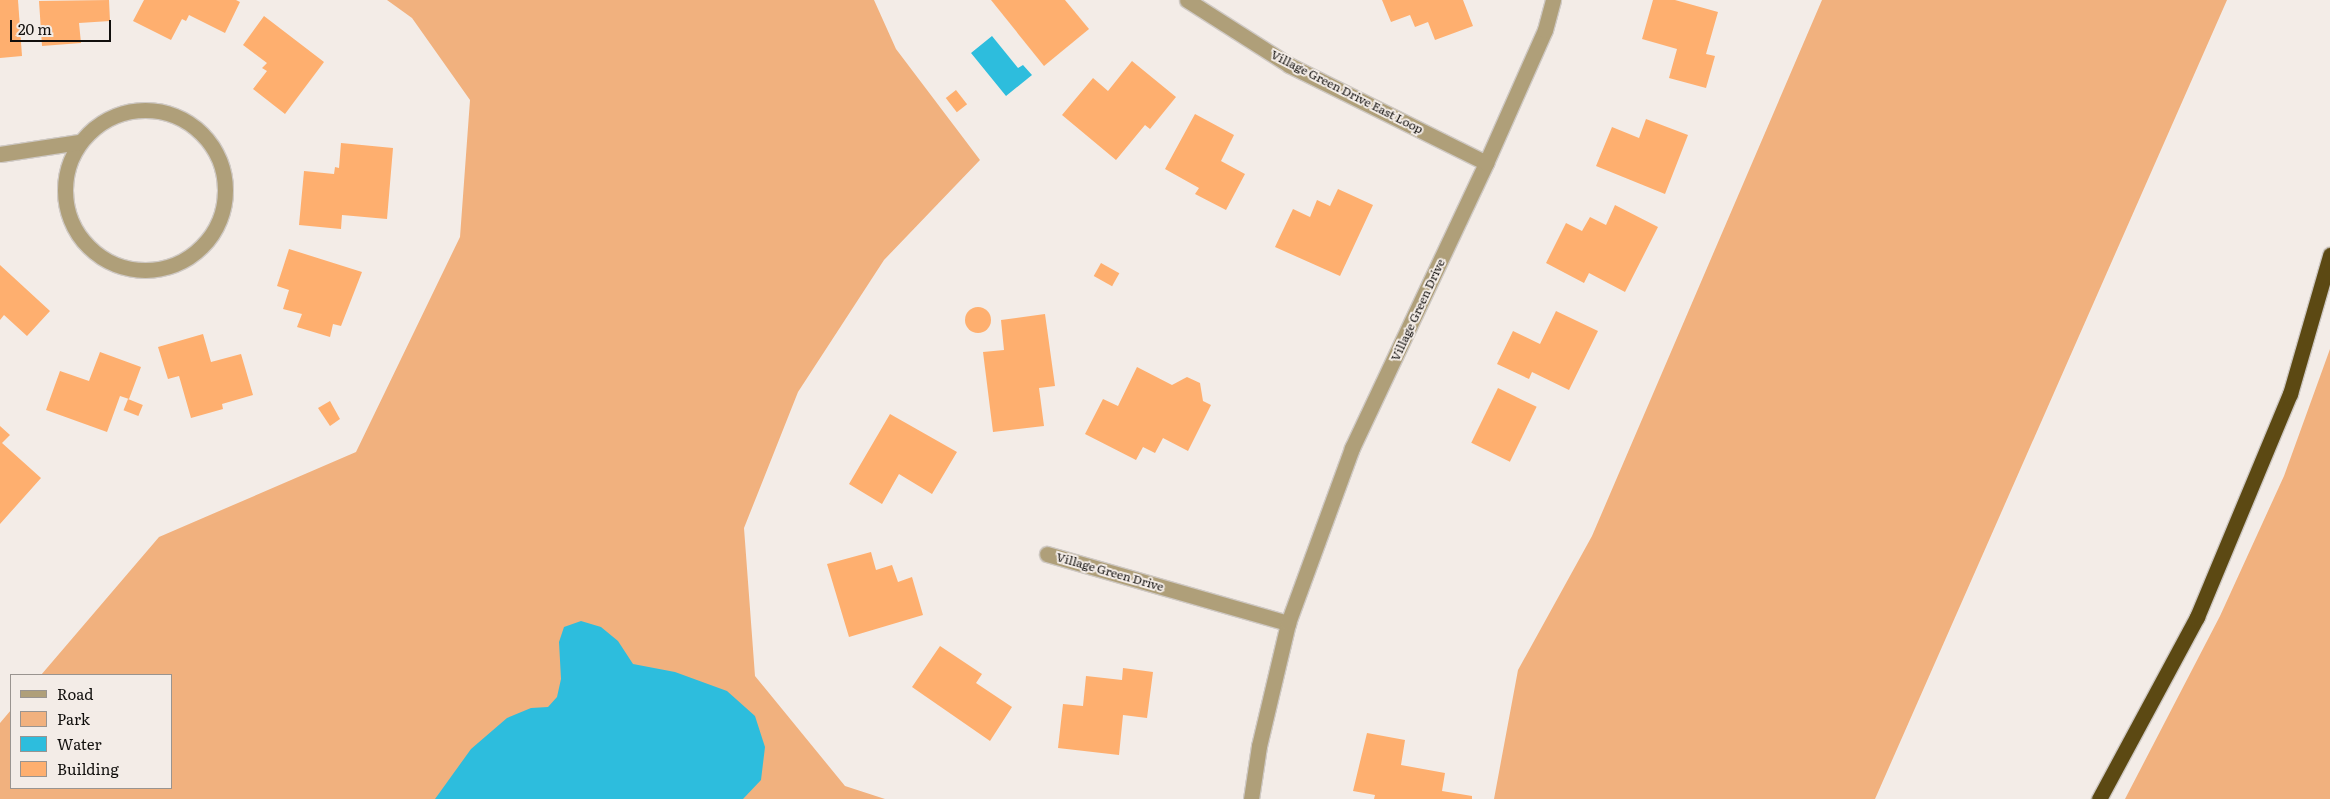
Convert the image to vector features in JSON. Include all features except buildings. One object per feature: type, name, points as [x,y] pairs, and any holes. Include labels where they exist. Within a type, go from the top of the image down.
[{"type":"highway","points":[[2098,799],[2197,617],[2290,394],[2330,255]]},
{"type":"street","name":"Village Green Drive East Loop","points":[[1187,0],[1289,65],[1486,163]]},
{"type":"street","name":"Village Green Drive","points":[[1251,799],[1259,746],[1288,623],[1352,448],[1486,163],[1545,30],[1553,0]]},
{"type":"street","points":[[0,154],[79,142],[98,123],[122,112],[149,109],[175,114],[198,128],[215,149],[224,174],[225,201],[217,226],[201,248],[179,263],[154,271],[128,269],[103,259],[83,242],[70,219],[64,192],[68,166],[79,142]]},
{"type":"street","name":"Village Green Drive","points":[[1047,554],[1288,623]]},
{"type":"green space","points":[[387,0],[874,0],[896,49],[980,160],[884,260],[798,392],[744,528],[755,676],[845,786],[885,799],[0,799],[0,723],[10,711],[10,789],[172,789],[172,674],[42,674],[159,537],[356,452],[460,237],[470,100],[412,18]]},
{"type":"green space","points":[[1822,0],[2227,0],[1875,799],[1494,799],[1518,670],[1592,536]]},
{"type":"green space","points":[[2330,349],[2330,799],[2125,799],[2220,616],[2284,476]]},
{"type":"water","points":[[992,36],[1018,68],[1023,65],[1032,75],[1006,96],[971,53]]},
{"type":"water","points":[[581,621],[601,627],[618,641],[633,664],[675,672],[727,691],[755,716],[765,747],[761,780],[743,799],[435,799],[471,749],[507,718],[531,708],[548,707],[557,697],[561,679],[559,642],[564,627]]}]
